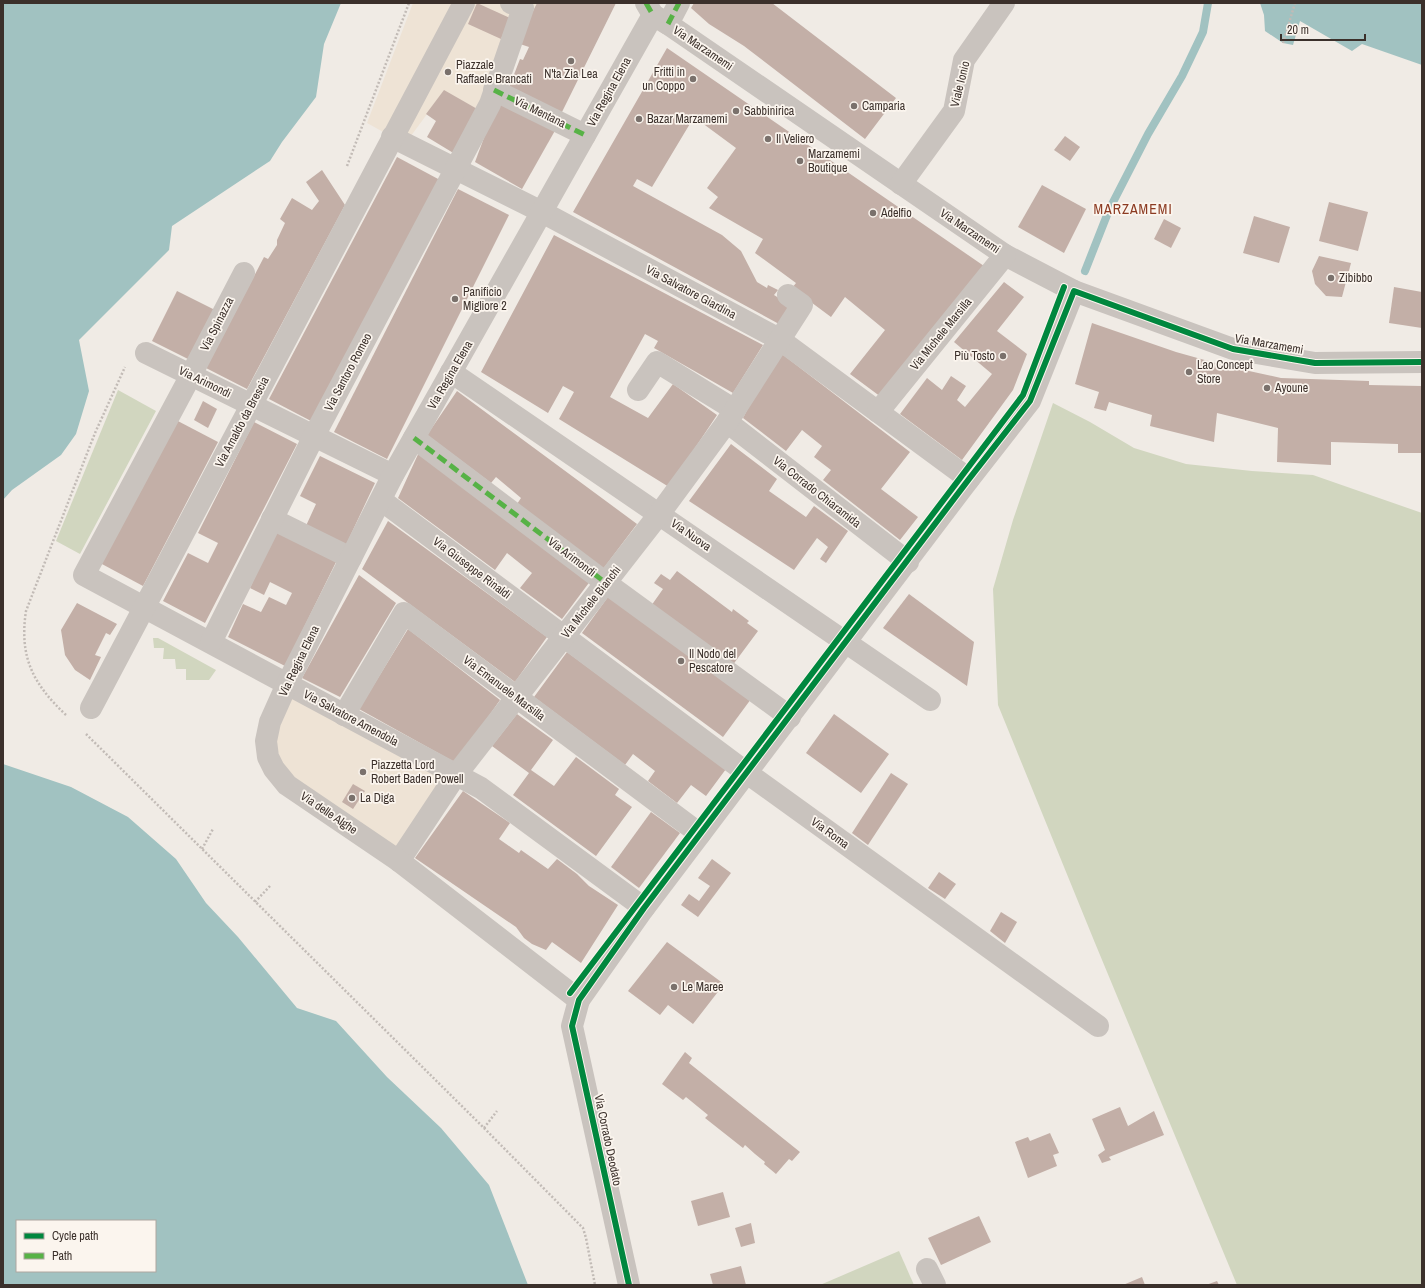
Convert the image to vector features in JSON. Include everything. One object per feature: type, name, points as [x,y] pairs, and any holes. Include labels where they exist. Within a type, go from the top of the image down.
[{"type":"street","name":"Via Arnaldo da Brescia","points":[[91,708],[464,3]]},
{"type":"street","name":"Via Santoro Romeo","points":[[211,642],[314,436],[456,170],[492,97],[523,8],[511,3]]},
{"type":"street","name":"Via Regina Elena","points":[[268,757],[266,741],[270,722],[287,684],[393,475],[585,135],[656,14],[679,3]]},
{"type":"street","name":"Viale Ionio","points":[[901,184],[954,111],[964,60],[1004,3]]},
{"type":"street","name":"Via Marzamemi","points":[[656,14],[1005,255],[1074,291],[1233,349],[1316,363],[1422,362]]},
{"type":"street","name":"Via Mentana","points":[[492,97],[585,135]]},
{"type":"street","name":"Via Salvatore Giardina","points":[[392,137],[542,212],[779,339],[969,479]]},
{"type":"street","name":"Via Michele Marsilla","points":[[878,412],[1005,255]]},
{"type":"street","name":"Via Spinazza","points":[[84,575],[244,273]]},
{"type":"street","name":"Via Corrado Deodato","points":[[629,1285],[572,1026],[580,1000],[644,908],[908,562],[969,479],[1030,401],[1074,291]]},
{"type":"street","name":"Via Michele Bianchi","points":[[399,861],[456,775],[660,513],[731,416],[802,305],[788,295]]},
{"type":"street","name":"Via Arimondi","points":[[146,353],[393,475]]},
{"type":"street","name":"Via Corrado Chiaramida","points":[[638,390],[657,362],[731,416],[908,562]]},
{"type":"street","name":"Via Nuova","points":[[451,372],[660,513],[845,643],[930,700]]},
{"type":"street","name":"Via Arimondi","points":[[414,438],[606,582],[790,717]]},
{"type":"street","name":"Via Giuseppe Rinaldi","points":[[380,500],[564,636]]},
{"type":"street","points":[[272,519],[351,558]]},
{"type":"street","name":"Via Salvatore Amendola","points":[[84,575],[481,788],[644,908]]},
{"type":"street","name":"Via Emanuele Marsilla","points":[[344,714],[404,613],[700,834]]},
{"type":"street","name":"Via Roma","points":[[564,636],[747,772],[1098,1026]]},
{"type":"street","name":"Via delle Alghe","points":[[268,757],[274,769],[287,784],[399,861]]},
{"type":"street","points":[[399,861],[580,1000]]},
{"type":"path","points":[[359,200],[343,178],[409,3]]},
{"type":"path","points":[[1283,43],[1295,3]]},
{"type":"path","points":[[67,716],[42,690],[29,664],[24,636],[26,611],[92,441],[127,363]]},
{"type":"path","points":[[84,733],[484,1128],[583,1228],[595,1285]]},
{"type":"path","points":[[202,849],[213,829]]},
{"type":"path","points":[[255,902],[270,886]]},
{"type":"path","points":[[484,1128],[497,1111]]},
{"type":"green space","points":[[118,390],[156,411],[80,554],[56,541]]},
{"type":"green space","points":[[1053,403],[1090,422],[1134,448],[1186,464],[1252,471],[1313,475],[1422,513],[1422,1285],[1237,1285],[998,705],[993,589],[1013,520]]},
{"type":"green space","points":[[153,638],[158,638],[216,670],[209,680],[186,680],[186,669],[176,669],[175,659],[163,659],[164,648],[154,648]]},
{"type":"green space","points":[[899,1251],[914,1285],[820,1285]]},
{"type":"shaded area","name":"Piazzale Raffaele Brancati","points":[[413,3],[537,3],[479,110],[444,91],[405,144],[367,123]]},
{"type":"shaded area","name":"Piazzetta Lord Robert Baden Powell","points":[[287,684],[456,775],[399,861],[287,785],[270,722]]},
{"type":"water","points":[[3,3],[341,3],[324,44],[316,97],[282,142],[270,161],[172,226],[169,250],[79,340],[89,391],[76,434],[61,455],[12,490],[3,500]]},
{"type":"water","points":[[1260,3],[1422,3],[1422,65],[1362,44],[1352,51],[1300,21],[1293,45],[1283,43],[1265,31],[1264,15]]},
{"type":"water","points":[[3,764],[71,787],[128,817],[176,859],[206,903],[238,937],[297,1008],[336,1021],[387,1077],[441,1128],[489,1185],[528,1285],[3,1285]]},
{"type":"building","points":[[477,3],[510,18],[501,39],[468,24]]},
{"type":"building","points":[[537,3],[616,3],[561,114],[508,90],[520,59],[523,60],[529,47],[520,44]]},
{"type":"building","points":[[694,3],[772,3],[896,98],[865,139],[744,46],[709,24],[691,8]]},
{"type":"building","points":[[667,48],[984,266],[881,397],[850,374],[885,330],[845,297],[831,317],[792,288],[796,283],[755,253],[763,239],[709,208],[718,197],[707,188],[736,148],[694,117],[652,187],[637,179],[633,186],[722,235],[741,251],[757,282],[767,288],[768,285],[778,290],[774,295],[790,305],[779,324],[573,212]]},
{"type":"building","points":[[444,90],[479,110],[455,154],[427,137],[436,121],[426,114]]},
{"type":"building","points":[[500,100],[557,127],[522,189],[475,162]]},
{"type":"building","points":[[1065,136],[1080,147],[1070,161],[1054,150]]},
{"type":"building","points":[[397,157],[440,180],[311,421],[269,399]]},
{"type":"building","points":[[322,170],[345,205],[247,389],[206,368],[264,257],[268,259],[277,245],[277,240],[285,223],[280,219],[292,198],[312,210],[319,201],[306,182]]},
{"type":"building","points":[[1042,185],[1086,209],[1064,253],[1018,227]]},
{"type":"building","points":[[458,189],[509,215],[387,459],[334,432]]},
{"type":"building","points":[[1329,202],[1368,212],[1358,251],[1319,241]]},
{"type":"building","points":[[1254,216],[1290,227],[1279,263],[1243,253]]},
{"type":"building","points":[[1164,219],[1181,228],[1171,248],[1154,239]]},
{"type":"building","points":[[554,235],[763,345],[733,393],[654,348],[658,341],[645,334],[610,397],[648,418],[673,384],[717,415],[669,487],[559,419],[574,392],[563,386],[548,413],[481,372]]},
{"type":"building","points":[[1319,256],[1351,263],[1342,297],[1326,296],[1315,284],[1312,271]]},
{"type":"building","points":[[1004,282],[1024,297],[997,331],[1027,354],[1013,390],[962,460],[900,414],[927,378],[942,390],[951,376],[966,386],[957,400],[965,407],[992,374],[954,342]]},
{"type":"building","points":[[1394,287],[1422,292],[1422,328],[1389,323]]},
{"type":"building","points":[[177,291],[215,310],[190,360],[152,341]]},
{"type":"building","points":[[1092,323],[1176,352],[1226,366],[1281,378],[1369,381],[1369,385],[1422,386],[1422,453],[1398,453],[1398,444],[1331,442],[1331,465],[1277,462],[1278,428],[1217,413],[1214,442],[1150,426],[1152,415],[1109,402],[1106,411],[1094,408],[1099,392],[1075,384]]},
{"type":"building","points":[[782,354],[910,452],[881,489],[918,517],[900,540],[823,480],[831,470],[814,457],[822,446],[802,430],[786,451],[743,418],[757,390]]},
{"type":"building","points":[[457,391],[637,524],[603,569],[517,504],[521,498],[496,477],[491,483],[427,435]]},
{"type":"building","points":[[203,401],[217,409],[208,428],[194,420]]},
{"type":"building","points":[[174,419],[218,442],[143,586],[100,563]]},
{"type":"building","points":[[254,422],[297,444],[205,623],[163,601],[188,553],[208,563],[218,543],[198,533]]},
{"type":"building","points":[[731,444],[777,479],[769,491],[806,517],[814,506],[848,531],[826,563],[820,559],[828,547],[817,538],[794,570],[689,501]]},
{"type":"building","points":[[420,450],[591,580],[562,619],[520,588],[532,573],[507,553],[495,570],[398,498]]},
{"type":"building","points":[[320,456],[375,483],[345,547],[305,528],[316,504],[300,496]]},
{"type":"building","points":[[388,521],[547,637],[515,682],[362,569]]},
{"type":"building","points":[[276,530],[337,560],[285,666],[228,637],[243,604],[261,612],[269,597],[286,605],[292,593],[270,582],[264,595],[250,588]]},
{"type":"building","points":[[677,571],[732,612],[733,609],[749,621],[747,623],[758,631],[732,666],[651,606],[663,589],[654,583],[661,574],[670,580]]},
{"type":"building","points":[[359,575],[396,603],[340,697],[302,678]]},
{"type":"building","points":[[610,594],[751,699],[723,737],[582,633]]},
{"type":"building","points":[[909,594],[974,642],[967,686],[883,628]]},
{"type":"building","points":[[77,603],[117,624],[110,635],[106,633],[95,655],[101,657],[90,680],[75,670],[65,655],[61,630]]},
{"type":"building","points":[[408,629],[500,700],[456,763],[359,709]]},
{"type":"building","points":[[567,652],[726,769],[706,796],[691,785],[677,803],[648,781],[655,771],[633,754],[625,765],[534,697]]},
{"type":"building","points":[[517,714],[553,740],[531,770],[554,786],[576,757],[619,789],[615,795],[632,807],[596,856],[513,795],[529,773],[492,746]]},
{"type":"building","points":[[834,714],[889,754],[861,793],[806,753]]},
{"type":"building","points":[[891,773],[908,784],[868,845],[852,833]]},
{"type":"building","points":[[353,784],[365,791],[353,809],[342,802]]},
{"type":"building","points":[[463,791],[510,823],[499,839],[519,853],[521,850],[548,869],[557,859],[577,874],[589,886],[618,905],[581,963],[552,942],[546,950],[532,944],[524,938],[516,927],[415,858]]},
{"type":"building","points":[[651,812],[680,833],[639,888],[611,867]]},
{"type":"building","points":[[712,859],[731,873],[698,917],[681,905],[689,894],[699,901],[710,886],[698,878]]},
{"type":"building","points":[[939,872],[956,884],[945,899],[928,888]]},
{"type":"building","points":[[1001,912],[1017,922],[1005,943],[990,931]]},
{"type":"building","points":[[667,942],[724,984],[693,1024],[668,1005],[660,1015],[628,991]]},
{"type":"building","points":[[685,1052],[692,1058],[689,1063],[800,1152],[792,1161],[789,1159],[776,1174],[764,1164],[765,1162],[745,1145],[743,1148],[705,1118],[708,1115],[686,1097],[683,1100],[662,1084]]},
{"type":"building","points":[[1120,1107],[1128,1126],[1154,1111],[1164,1135],[1109,1157],[1111,1160],[1102,1163],[1098,1155],[1105,1150],[1092,1119]]},
{"type":"building","points":[[1050,1133],[1059,1153],[1053,1155],[1057,1166],[1028,1178],[1015,1142],[1028,1137],[1030,1141]]},
{"type":"building","points":[[723,1192],[730,1217],[698,1226],[691,1201]]},
{"type":"building","points":[[979,1216],[991,1242],[941,1265],[928,1238]]},
{"type":"building","points":[[751,1223],[755,1243],[741,1247],[735,1228]]},
{"type":"building","points":[[741,1266],[746,1285],[713,1285],[710,1274]]},
{"type":"building","points":[[1142,1277],[1145,1285],[1123,1285]]},
{"type":"building","points":[[1217,1281],[1219,1285],[1206,1285]]},
{"type":"waterway","points":[[1085,271],[1109,210],[1148,134],[1182,76],[1203,32],[1208,3]]},
{"type":"marked path","points":[[646,3],[653,15]]},
{"type":"marked path","points":[[668,24],[679,3]]},
{"type":"marked path","points":[[494,90],[585,135]]},
{"type":"marked path","points":[[414,438],[606,583]]},
{"type":"cycle path","points":[[570,993],[1023,395],[1064,287]]},
{"type":"cycle path","points":[[629,1285],[572,1026],[579,1000],[644,908],[969,479],[1030,401],[1074,291],[1233,349],[1315,363],[1422,362]]},
{"type":"place","name":"N'ta Zia Lea","points":[[571,61]]},
{"type":"place","name":"Piazzale Raffaele Brancati","points":[[448,72]]},
{"type":"place","name":"Fritti in un Coppo","points":[[693,79]]},
{"type":"place","name":"Camparia","points":[[854,106]]},
{"type":"place","name":"Sabbinirica","points":[[736,111]]},
{"type":"place","name":"Bazar Marzamemi","points":[[639,119]]},
{"type":"place","name":"Il Veliero","points":[[768,139]]},
{"type":"place","name":"Marzamemi Boutique","points":[[800,161]]},
{"type":"place","name":"Adelfio","points":[[873,213]]},
{"type":"place","name":"Zibibbo","points":[[1331,278]]},
{"type":"place","name":"Panificio Migliore 2","points":[[455,299]]},
{"type":"place","name":"Più Tosto","points":[[1003,356]]},
{"type":"place","name":"Lao Concept Store","points":[[1189,372]]},
{"type":"place","name":"Ayoune","points":[[1267,388]]},
{"type":"place","name":"Il Nodo del Pescatore","points":[[681,661]]},
{"type":"place","name":"Piazzetta Lord Robert Baden Powell","points":[[363,772]]},
{"type":"place","name":"La Diga","points":[[352,798]]},
{"type":"place","name":"Le Maree","points":[[674,987]]},
{"type":"district","name":"MARZAMEMI","points":[[1133,209]]}]
